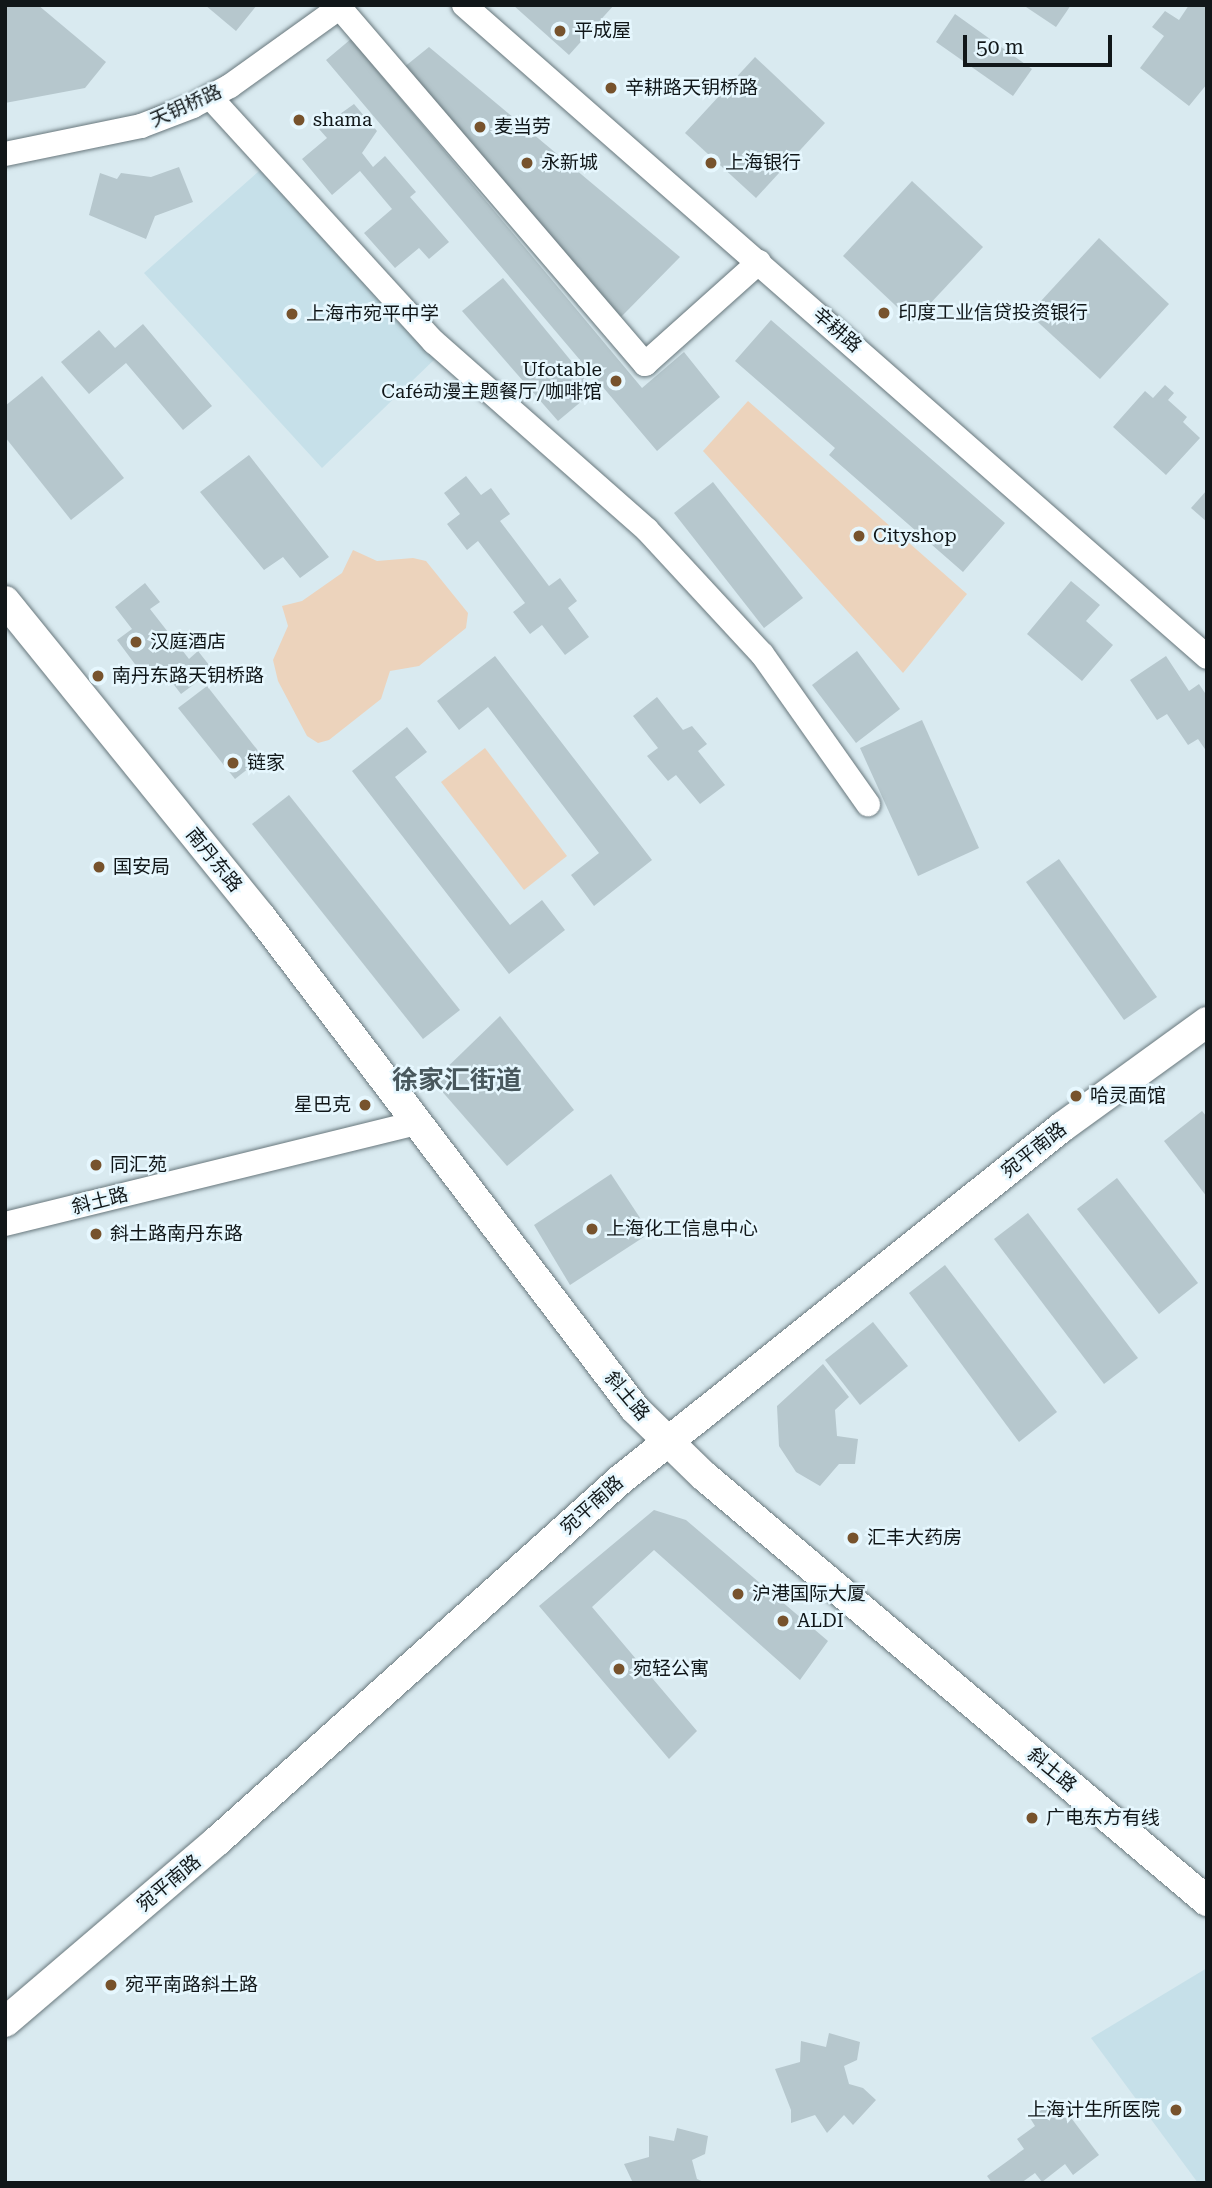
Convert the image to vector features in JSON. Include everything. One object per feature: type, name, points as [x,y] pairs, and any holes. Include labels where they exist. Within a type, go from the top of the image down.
[{"type":"main road","name":"南丹东路","points":[[5,601],[261,916],[419,1122]]},
{"type":"main road","name":"宛平南路","points":[[5,2022],[217,1841],[668,1441],[1062,1127],[1207,1022]]},
{"type":"main road","name":"斜土路","points":[[419,1122],[635,1409],[668,1441],[1207,1901]]},
{"type":"street","name":"辛耕路","points":[[464,5],[1207,657]]},
{"type":"street","points":[[341,7],[645,364],[760,262]]},
{"type":"street","name":"天钥桥路","points":[[5,154],[141,126],[210,97],[341,7]]},
{"type":"street","points":[[210,97],[434,342],[648,530],[762,654],[868,804]]},
{"type":"street","name":"斜土路","points":[[5,1224],[419,1122]]},
{"type":"shaded area","name":"上海市宛平中学","points":[[267,164],[439,355],[322,468],[144,273]]},
{"type":"shaded area","points":[[748,401],[967,594],[903,673],[703,451]]},
{"type":"shaded area","points":[[353,550],[377,561],[413,558],[426,561],[468,613],[466,628],[419,666],[390,671],[381,699],[329,740],[318,743],[307,736],[278,681],[273,660],[288,626],[282,606],[302,601],[342,573]]},
{"type":"shaded area","points":[[485,748],[567,856],[524,890],[441,782]]},
{"type":"shaded area","name":"上海计生所医院","points":[[1207,1968],[1207,2183],[1198,2183],[1091,2038]]},
{"type":"building","points":[[5,5],[38,5],[106,62],[85,88],[5,103]]},
{"type":"building","points":[[205,5],[257,5],[236,31]]},
{"type":"building","points":[[513,5],[614,5],[569,55]]},
{"type":"building","points":[[1023,5],[1071,5],[1056,27]]},
{"type":"building","points":[[1189,5],[1207,5],[1207,84],[1189,106],[1140,68],[1164,36],[1152,27],[1165,11],[1179,20]]},
{"type":"building","points":[[955,14],[1032,69],[1013,96],[936,42]]},
{"type":"building","points":[[351,39],[642,388],[684,352],[720,397],[657,451],[326,60]]},
{"type":"building","name":"永新城","points":[[429,47],[680,257],[621,317],[403,68]]},
{"type":"building","points":[[755,57],[825,123],[756,198],[685,133]]},
{"type":"building","points":[[354,104],[377,131],[362,153],[373,167],[385,156],[416,192],[410,197],[449,242],[429,259],[419,248],[395,268],[364,233],[392,209],[360,171],[332,195],[302,159],[327,138],[319,129]]},
{"type":"building","points":[[179,167],[193,202],[155,216],[146,239],[89,215],[100,173],[117,179],[121,173],[151,177]]},
{"type":"building","points":[[912,181],[983,247],[913,322],[843,256]]},
{"type":"building","points":[[1099,238],[1169,304],[1100,379],[1029,314]]},
{"type":"building","points":[[503,278],[595,390],[558,421],[462,311]]},
{"type":"building","points":[[771,320],[1005,523],[963,572],[829,455],[835,448],[735,361]]},
{"type":"building","points":[[143,324],[212,406],[183,430],[126,363],[89,394],[61,362],[99,330],[115,348]]},
{"type":"building","points":[[42,376],[124,478],[71,520],[5,437],[5,406]]},
{"type":"building","points":[[1165,385],[1174,393],[1168,400],[1187,417],[1183,422],[1200,438],[1166,475],[1113,427],[1145,391],[1153,398]]},
{"type":"building","points":[[249,455],[329,557],[300,578],[283,557],[264,570],[200,492]]},
{"type":"building","points":[[466,476],[481,495],[491,488],[510,514],[500,521],[549,586],[560,578],[577,601],[568,608],[589,637],[565,655],[542,625],[530,634],[513,612],[525,603],[478,541],[467,550],[447,524],[460,514],[444,493]]},
{"type":"building","points":[[713,482],[803,598],[764,628],[674,513]]},
{"type":"building","points":[[1207,490],[1207,522],[1191,508]]},
{"type":"building","points":[[1071,581],[1100,605],[1086,621],[1113,645],[1082,681],[1027,634]]},
{"type":"building","points":[[145,583],[160,602],[150,609],[189,659],[198,651],[213,670],[181,694],[164,672],[149,683],[117,640],[132,629],[115,607]]},
{"type":"building","points":[[857,651],[900,709],[856,743],[812,685]]},
{"type":"building","points":[[495,656],[652,860],[594,906],[571,875],[599,853],[488,707],[459,730],[437,701]]},
{"type":"building","points":[[1166,656],[1189,691],[1199,684],[1207,696],[1207,752],[1198,739],[1188,745],[1167,714],[1157,720],[1130,680]]},
{"type":"building","points":[[207,686],[263,757],[235,779],[178,708]]},
{"type":"building","points":[[657,697],[683,730],[692,726],[707,744],[698,751],[725,785],[700,804],[676,775],[668,781],[647,756],[658,748],[633,716]]},
{"type":"building","points":[[922,720],[979,848],[918,876],[860,748]]},
{"type":"building","points":[[407,727],[427,752],[395,777],[510,925],[542,900],[565,930],[509,974],[352,771]]},
{"type":"building","points":[[289,795],[460,1010],[423,1039],[252,824]]},
{"type":"building","points":[[1059,859],[1157,997],[1124,1020],[1026,882]]},
{"type":"building","points":[[500,1016],[574,1110],[507,1166],[433,1081]]},
{"type":"building","points":[[1202,1111],[1207,1117],[1207,1197],[1164,1141]]},
{"type":"building","name":"上海化工信息中心","points":[[611,1174],[650,1233],[570,1285],[534,1225]]},
{"type":"building","points":[[1117,1178],[1198,1283],[1159,1314],[1077,1209]]},
{"type":"building","points":[[1028,1213],[1138,1358],[1104,1384],[994,1239]]},
{"type":"building","points":[[945,1265],[1057,1412],[1019,1442],[909,1293]]},
{"type":"building","points":[[873,1322],[908,1366],[860,1405],[825,1360]]},
{"type":"building","points":[[823,1364],[849,1397],[835,1410],[837,1436],[858,1439],[855,1464],[839,1464],[820,1486],[796,1472],[779,1446],[777,1406]]},
{"type":"building","name":"沪港国际大厦","points":[[654,1510],[686,1520],[828,1641],[800,1680],[654,1550],[592,1607],[697,1731],[669,1759],[539,1606]]},
{"type":"building","points":[[829,2033],[860,2042],[857,2060],[844,2066],[849,2084],[863,2088],[876,2100],[853,2125],[844,2115],[827,2133],[815,2115],[791,2123],[791,2110],[775,2069],[800,2062],[801,2041],[826,2047]]},
{"type":"building","points":[[1057,2099],[1099,2155],[1073,2175],[1065,2164],[1042,2182],[1035,2173],[1021,2183],[992,2183],[987,2176],[1024,2149],[1017,2139],[1035,2126],[1030,2118]]},
{"type":"building","points":[[677,2128],[708,2136],[705,2154],[692,2160],[697,2179],[706,2183],[633,2183],[624,2164],[649,2157],[649,2136],[674,2141]]},
{"type":"place","name":"平成屋","points":[[560,31]]},
{"type":"place","name":"辛耕路天钥桥路","points":[[611,88]]},
{"type":"place","name":"shama","points":[[299,120]]},
{"type":"place","name":"麦当劳","points":[[480,127]]},
{"type":"place","name":"永新城","points":[[527,163]]},
{"type":"place","name":"上海银行","points":[[711,163]]},
{"type":"place","name":"印度工业信贷投资银行","points":[[884,313]]},
{"type":"place","name":"上海市宛平中学","points":[[292,314]]},
{"type":"place","name":"Ufotable Café动漫主题餐厅/咖啡馆","points":[[616,381]]},
{"type":"place","name":"Cityshop","points":[[859,536]]},
{"type":"place","name":"汉庭酒店","points":[[136,642]]},
{"type":"place","name":"南丹东路天钥桥路","points":[[98,676]]},
{"type":"place","name":"链家","points":[[233,763]]},
{"type":"place","name":"国安局","points":[[99,867]]},
{"type":"place","name":"哈灵面馆","points":[[1076,1096]]},
{"type":"place","name":"星巴克","points":[[365,1105]]},
{"type":"place","name":"同汇苑","points":[[96,1165]]},
{"type":"place","name":"上海化工信息中心","points":[[592,1229]]},
{"type":"place","name":"斜土路南丹东路","points":[[96,1234]]},
{"type":"place","name":"汇丰大药房","points":[[853,1538]]},
{"type":"place","name":"沪港国际大厦","points":[[738,1594]]},
{"type":"place","name":"ALDI","points":[[783,1621]]},
{"type":"place","name":"宛轻公寓","points":[[619,1669]]},
{"type":"place","name":"广电东方有线","points":[[1032,1818]]},
{"type":"place","name":"宛平南路斜土路","points":[[111,1985]]},
{"type":"place","name":"上海计生所医院","points":[[1176,2110]]},
{"type":"district","name":"徐家汇街道","points":[[457,1081]]}]
